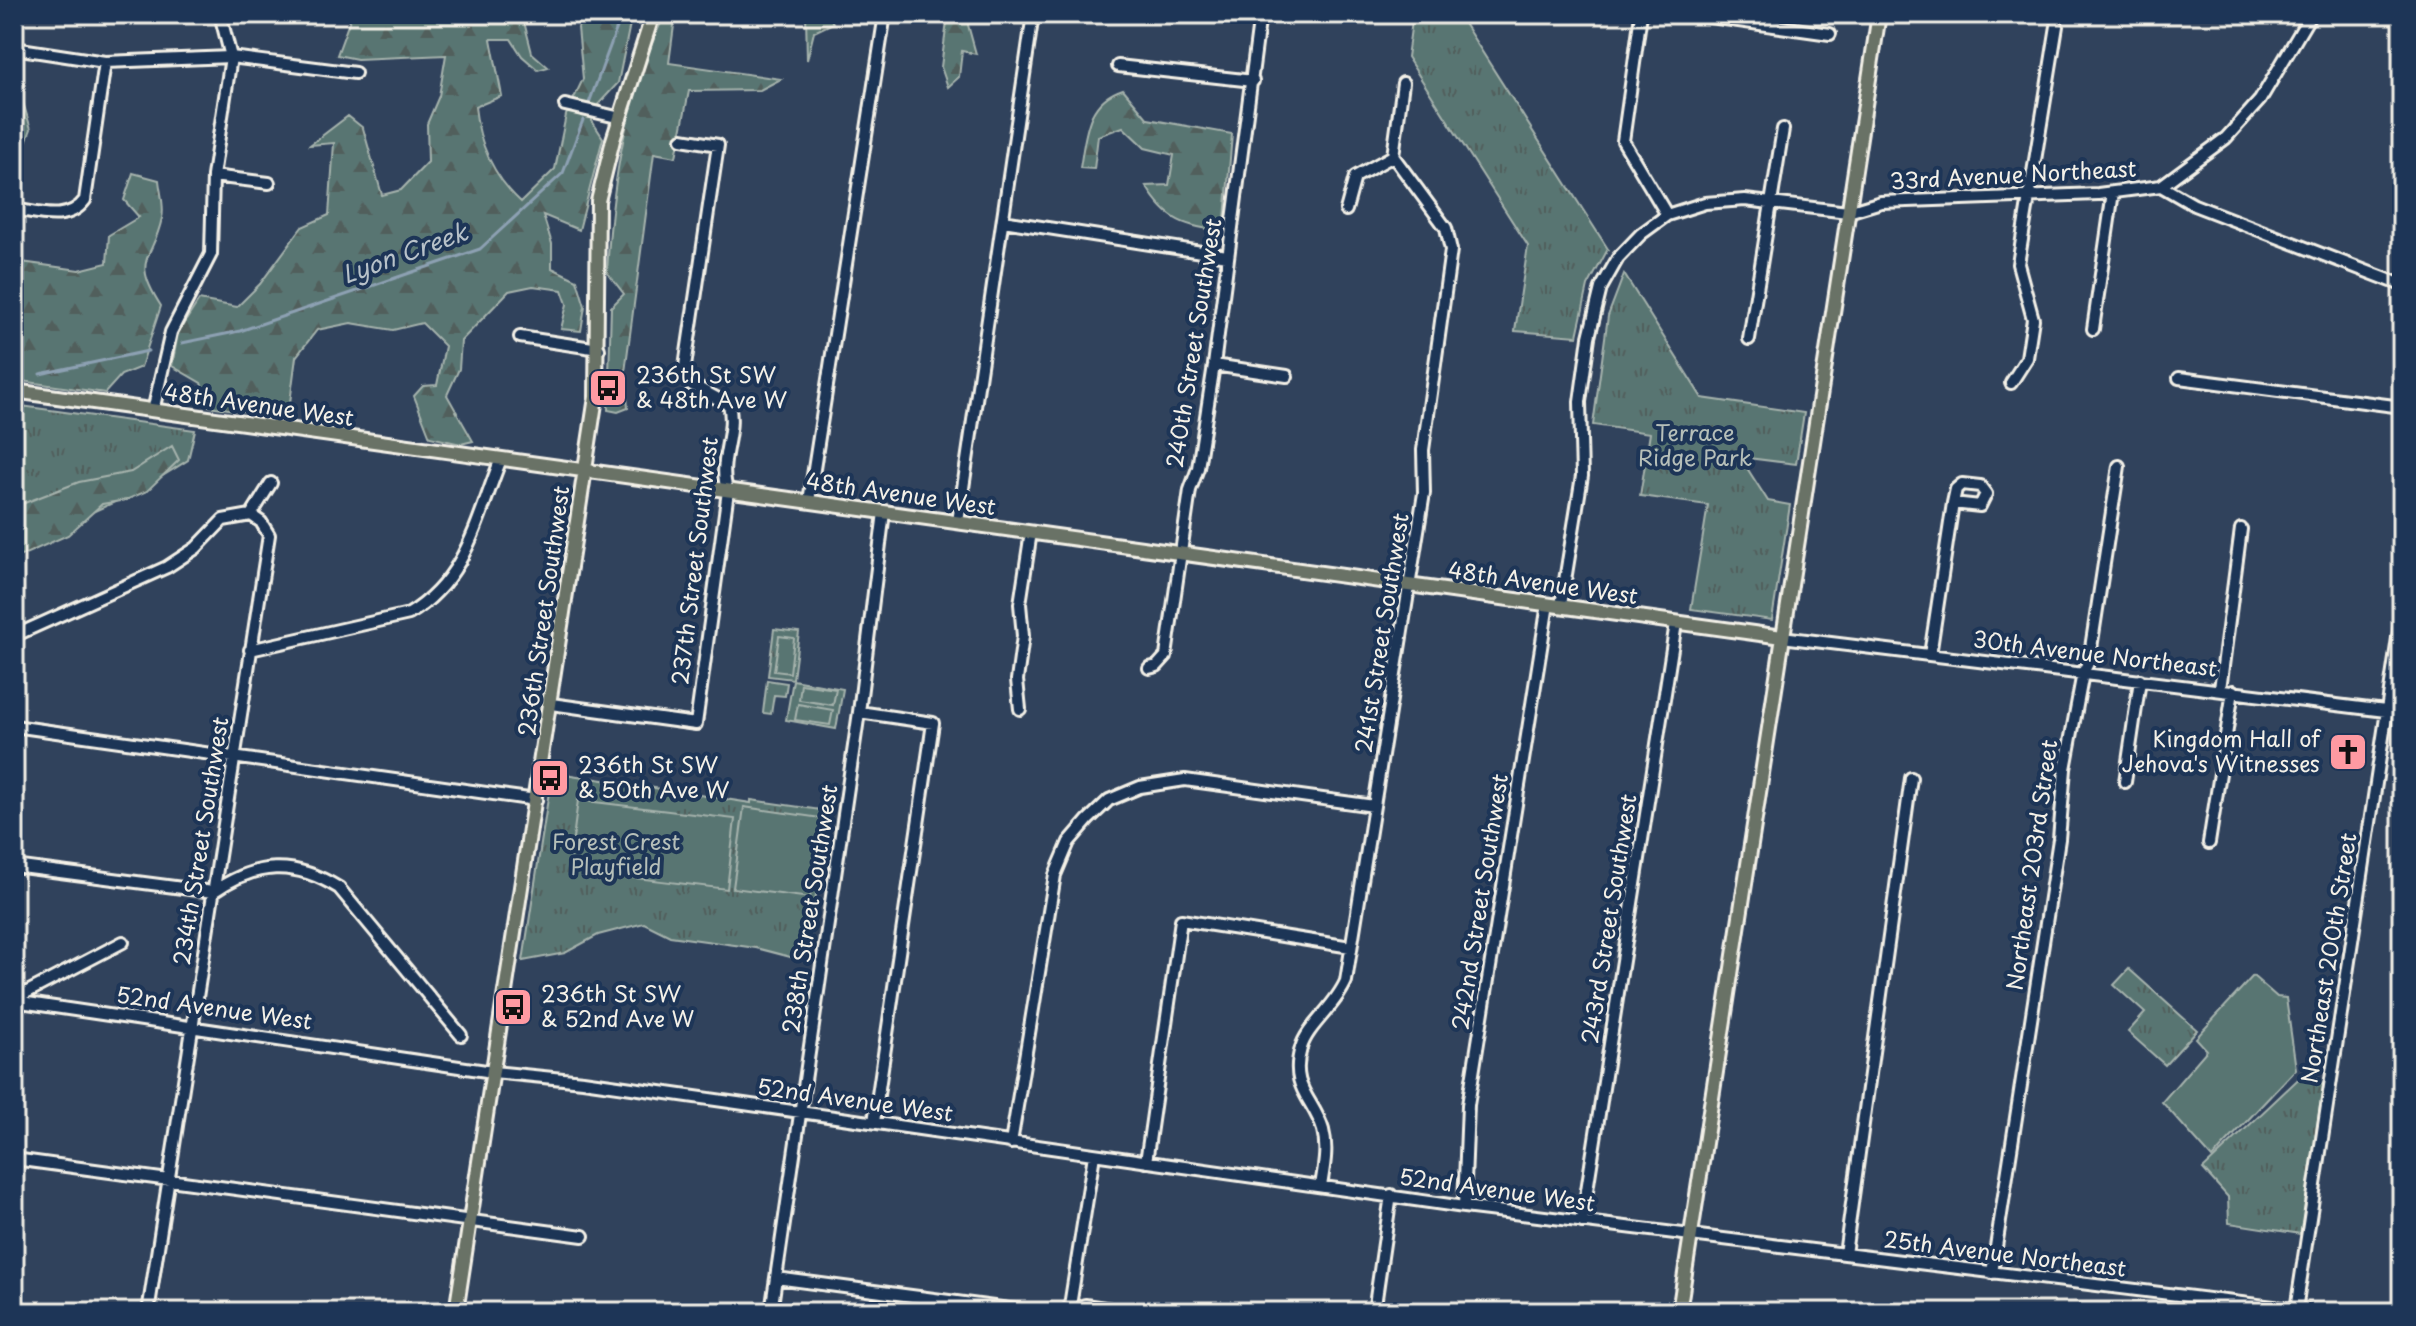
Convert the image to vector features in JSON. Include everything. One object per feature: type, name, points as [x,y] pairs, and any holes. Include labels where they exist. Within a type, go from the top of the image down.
[{"type":"main road","name":"236th Street Southwest","points":[[456,1312],[585,471],[599,349],[598,201],[653,14]]},
{"type":"main road","points":[[1679,1312],[1879,14]]},
{"type":"main road","name":"48th Avenue West","points":[[14,391],[1782,637]]},
{"type":"street","points":[[153,411],[171,332],[211,254],[213,176],[231,57],[220,14]]},
{"type":"street","points":[[809,501],[885,14]]},
{"type":"street","points":[[958,522],[1033,14]]},
{"type":"street","name":"240th Street Southwest","points":[[1149,668],[1157,666],[1166,656],[1190,490],[1198,468],[1260,14]]},
{"type":"street","points":[[1641,14],[1623,141],[1667,215],[1722,200],[1848,212]]},
{"type":"street","points":[[1689,14],[1830,34]]},
{"type":"street","points":[[2161,186],[2226,138],[2260,100],[2311,14]]},
{"type":"street","points":[[2011,383],[2027,358],[2033,319],[2018,264],[2057,26]]},
{"type":"street","points":[[14,48],[105,62],[231,57],[355,73]]},
{"type":"street","points":[[14,209],[54,215],[78,210],[85,200],[105,62]]},
{"type":"street","points":[[1118,66],[1253,81]]},
{"type":"street","points":[[1346,210],[1355,177],[1393,156],[1403,83]]},
{"type":"street","points":[[565,105],[621,118]]},
{"type":"street","points":[[1749,339],[1783,129]]},
{"type":"street","name":"237th Street Southwest","points":[[551,704],[696,724],[728,491],[722,479],[732,416],[729,405],[687,382],[683,361],[718,145],[682,139]]},
{"type":"street","name":"241st Street Southwest","points":[[1321,1186],[1326,1150],[1322,1127],[1304,1099],[1298,1061],[1306,1036],[1338,999],[1346,981],[1424,493],[1423,450],[1451,250],[1446,228],[1393,156]]},
{"type":"street","points":[[213,176],[269,183]]},
{"type":"street","name":"33rd Avenue Northeast","points":[[1848,212],[1881,202],[2113,192],[2161,186],[2194,205],[2402,285]]},
{"type":"street","points":[[2093,329],[2113,192]]},
{"type":"street","name":"242nd Street Southwest","points":[[1464,1207],[1469,1145],[1468,1105],[1554,605],[1582,476],[1580,402],[1596,304],[1618,258],[1641,234],[1667,215]]},
{"type":"street","points":[[1003,221],[1227,256]]},
{"type":"street","points":[[520,337],[599,349]]},
{"type":"street","points":[[1214,365],[1287,376]]},
{"type":"street","points":[[2179,378],[2402,407]]},
{"type":"street","points":[[250,650],[409,614],[432,600],[455,575],[501,459]]},
{"type":"street","name":"Northeast 203rd Street","points":[[1992,1273],[2059,839],[2065,769],[2083,673],[2089,661],[2119,466]]},
{"type":"street","points":[[14,636],[167,567],[196,548],[223,520],[251,515],[271,483]]},
{"type":"street","points":[[1930,655],[1953,503]]},
{"type":"street","name":"238th Street Southwest","points":[[771,1312],[859,712],[884,512]]},
{"type":"street","name":"234th Street Southwest","points":[[148,1312],[269,535],[261,522],[251,515]]},
{"type":"street","points":[[2220,689],[2241,529]]},
{"type":"street","points":[[1020,709],[1017,680],[1023,636],[1020,604],[1031,532]]},
{"type":"street","name":"Northeast 200th Street","points":[[2296,1310],[2402,612]]},
{"type":"street","name":"243rd Street Southwest","points":[[1582,1222],[1676,623]]},
{"type":"street","name":"30th Avenue Northeast","points":[[1782,637],[2402,713]]},
{"type":"street","points":[[2125,782],[2140,680]]},
{"type":"street","points":[[2209,843],[2233,691]]},
{"type":"street","points":[[859,712],[933,723],[874,1122]]},
{"type":"street","points":[[14,726],[536,800]]},
{"type":"street","points":[[1845,1254],[1911,778]]},
{"type":"street","points":[[1011,1143],[1055,875],[1069,842],[1109,800],[1140,787],[1185,780],[1374,806]]},
{"type":"street","points":[[14,866],[213,892],[234,878],[255,871],[297,868],[316,874],[339,888],[461,1035]]},
{"type":"street","points":[[1146,1162],[1181,920],[1351,947]]},
{"type":"street","points":[[14,1000],[123,942]]},
{"type":"street","name":"52nd Avenue West","points":[[14,1000],[493,1072],[800,1111],[1464,1207],[1691,1236]]},
{"type":"street","points":[[1067,1312],[1094,1155]]},
{"type":"street","points":[[14,1159],[583,1236]]},
{"type":"street","points":[[1374,1312],[1391,1195]]},
{"type":"street","name":"25th Avenue Northeast","points":[[1691,1236],[2315,1312]]},
{"type":"street","points":[[776,1278],[1033,1312]]},
{"type":"street","points":[[1067,1312],[1085,1305],[1131,1312]]},
{"type":"green space","points":[[352,14],[522,14],[532,53],[548,67],[538,70],[522,56],[511,39],[491,39],[502,96],[475,107],[489,159],[503,182],[521,202],[555,169],[566,115],[583,79],[578,28],[583,14],[632,14],[618,83],[595,108],[592,121],[603,138],[579,230],[543,215],[552,244],[552,268],[577,280],[585,306],[581,331],[561,329],[567,304],[562,290],[533,286],[509,291],[461,341],[459,369],[447,395],[473,441],[461,444],[430,437],[414,396],[423,386],[437,385],[445,346],[422,323],[393,330],[351,323],[317,330],[296,357],[288,418],[209,406],[201,383],[172,366],[178,333],[199,300],[237,307],[260,284],[302,227],[329,215],[334,143],[310,145],[348,116],[363,128],[382,195],[401,190],[428,162],[427,124],[439,96],[446,55],[357,59],[337,55]]},
{"type":"green space","points":[[665,14],[675,18],[669,63],[781,79],[760,90],[689,91],[676,157],[654,153],[625,372],[628,408],[618,412],[608,410],[611,307],[624,294],[607,272],[613,206],[631,108],[640,76]]},
{"type":"green space","points":[[806,14],[828,14],[833,23],[814,32],[807,60]]},
{"type":"green space","points":[[948,14],[970,14],[968,25],[976,54],[962,51],[959,77],[948,87],[941,67]]},
{"type":"green space","points":[[1413,14],[1458,14],[1608,249],[1588,286],[1577,336],[1515,331],[1528,246],[1407,57]]},
{"type":"green space","points":[[14,86],[18,86],[31,129],[19,160],[14,157]]},
{"type":"green space","points":[[1123,89],[1148,119],[1232,134],[1224,231],[1188,224],[1162,208],[1146,186],[1169,185],[1174,155],[1145,148],[1123,127],[1098,136],[1094,169],[1080,168],[1086,131],[1095,110],[1111,94]]},
{"type":"green space","points":[[133,173],[159,180],[163,209],[145,268],[161,306],[141,367],[121,375],[105,393],[14,380],[14,261],[79,270],[107,263],[109,235],[139,217],[124,200]]},
{"type":"green space","name":"Terrace Ridge Park","points":[[1624,274],[1702,398],[1804,413],[1796,464],[1740,457],[1768,501],[1790,505],[1772,620],[1691,609],[1708,505],[1640,496],[1650,433],[1593,425],[1608,316]]},
{"type":"green space","points":[[14,405],[195,430],[188,460],[135,493],[14,547]]},
{"type":"green space","points":[[172,446],[179,460],[147,491],[126,500],[102,504],[68,535],[14,559],[14,507],[79,482],[131,472]]},
{"type":"green space","points":[[774,629],[799,632],[793,679],[768,676]]},
{"type":"green space","points":[[779,636],[794,638],[790,673],[774,671]]},
{"type":"green space","points":[[767,680],[787,683],[785,696],[774,695],[771,714],[763,713]]},
{"type":"green space","points":[[793,680],[843,689],[836,729],[786,720]]},
{"type":"green space","points":[[801,684],[836,689],[833,705],[799,700]]},
{"type":"green space","points":[[798,704],[833,710],[830,725],[795,720]]},
{"type":"green space","name":"Forest Crest Playfield","points":[[552,772],[751,803],[751,800],[828,811],[808,951],[794,958],[756,948],[670,936],[644,923],[598,935],[565,953],[523,961]]},
{"type":"green space","points":[[578,800],[735,819],[727,889],[569,870]]},
{"type":"green space","points":[[744,807],[821,818],[810,898],[733,888]]},
{"type":"green space","points":[[2129,969],[2197,1030],[2165,1065],[2128,1032],[2145,1013],[2114,985]]},
{"type":"green space","points":[[2253,976],[2277,997],[2286,998],[2296,1069],[2212,1158],[2162,1102],[2207,1050],[2196,1038]]},
{"type":"green space","points":[[2312,1066],[2323,1086],[2301,1234],[2229,1223],[2228,1197],[2203,1169]]},
{"type":"waterway","name":"Lyon Creek","points":[[589,103],[622,14]]},
{"type":"waterway","name":"Lyon Creek","points":[[182,343],[240,331],[480,249],[563,173],[583,120]]},
{"type":"waterway","name":"Lyon Creek","points":[[40,374],[148,351]]},
{"type":"place","name":"236th St SW & 48th Ave W","points":[[608,388]]},
{"type":"place","name":"Kingdom Hall of Jehova's Witnesses","points":[[2348,752]]},
{"type":"place","name":"236th St SW & 50th Ave W","points":[[550,778]]},
{"type":"place","name":"236th St SW & 52nd Ave W","points":[[513,1007]]}]
